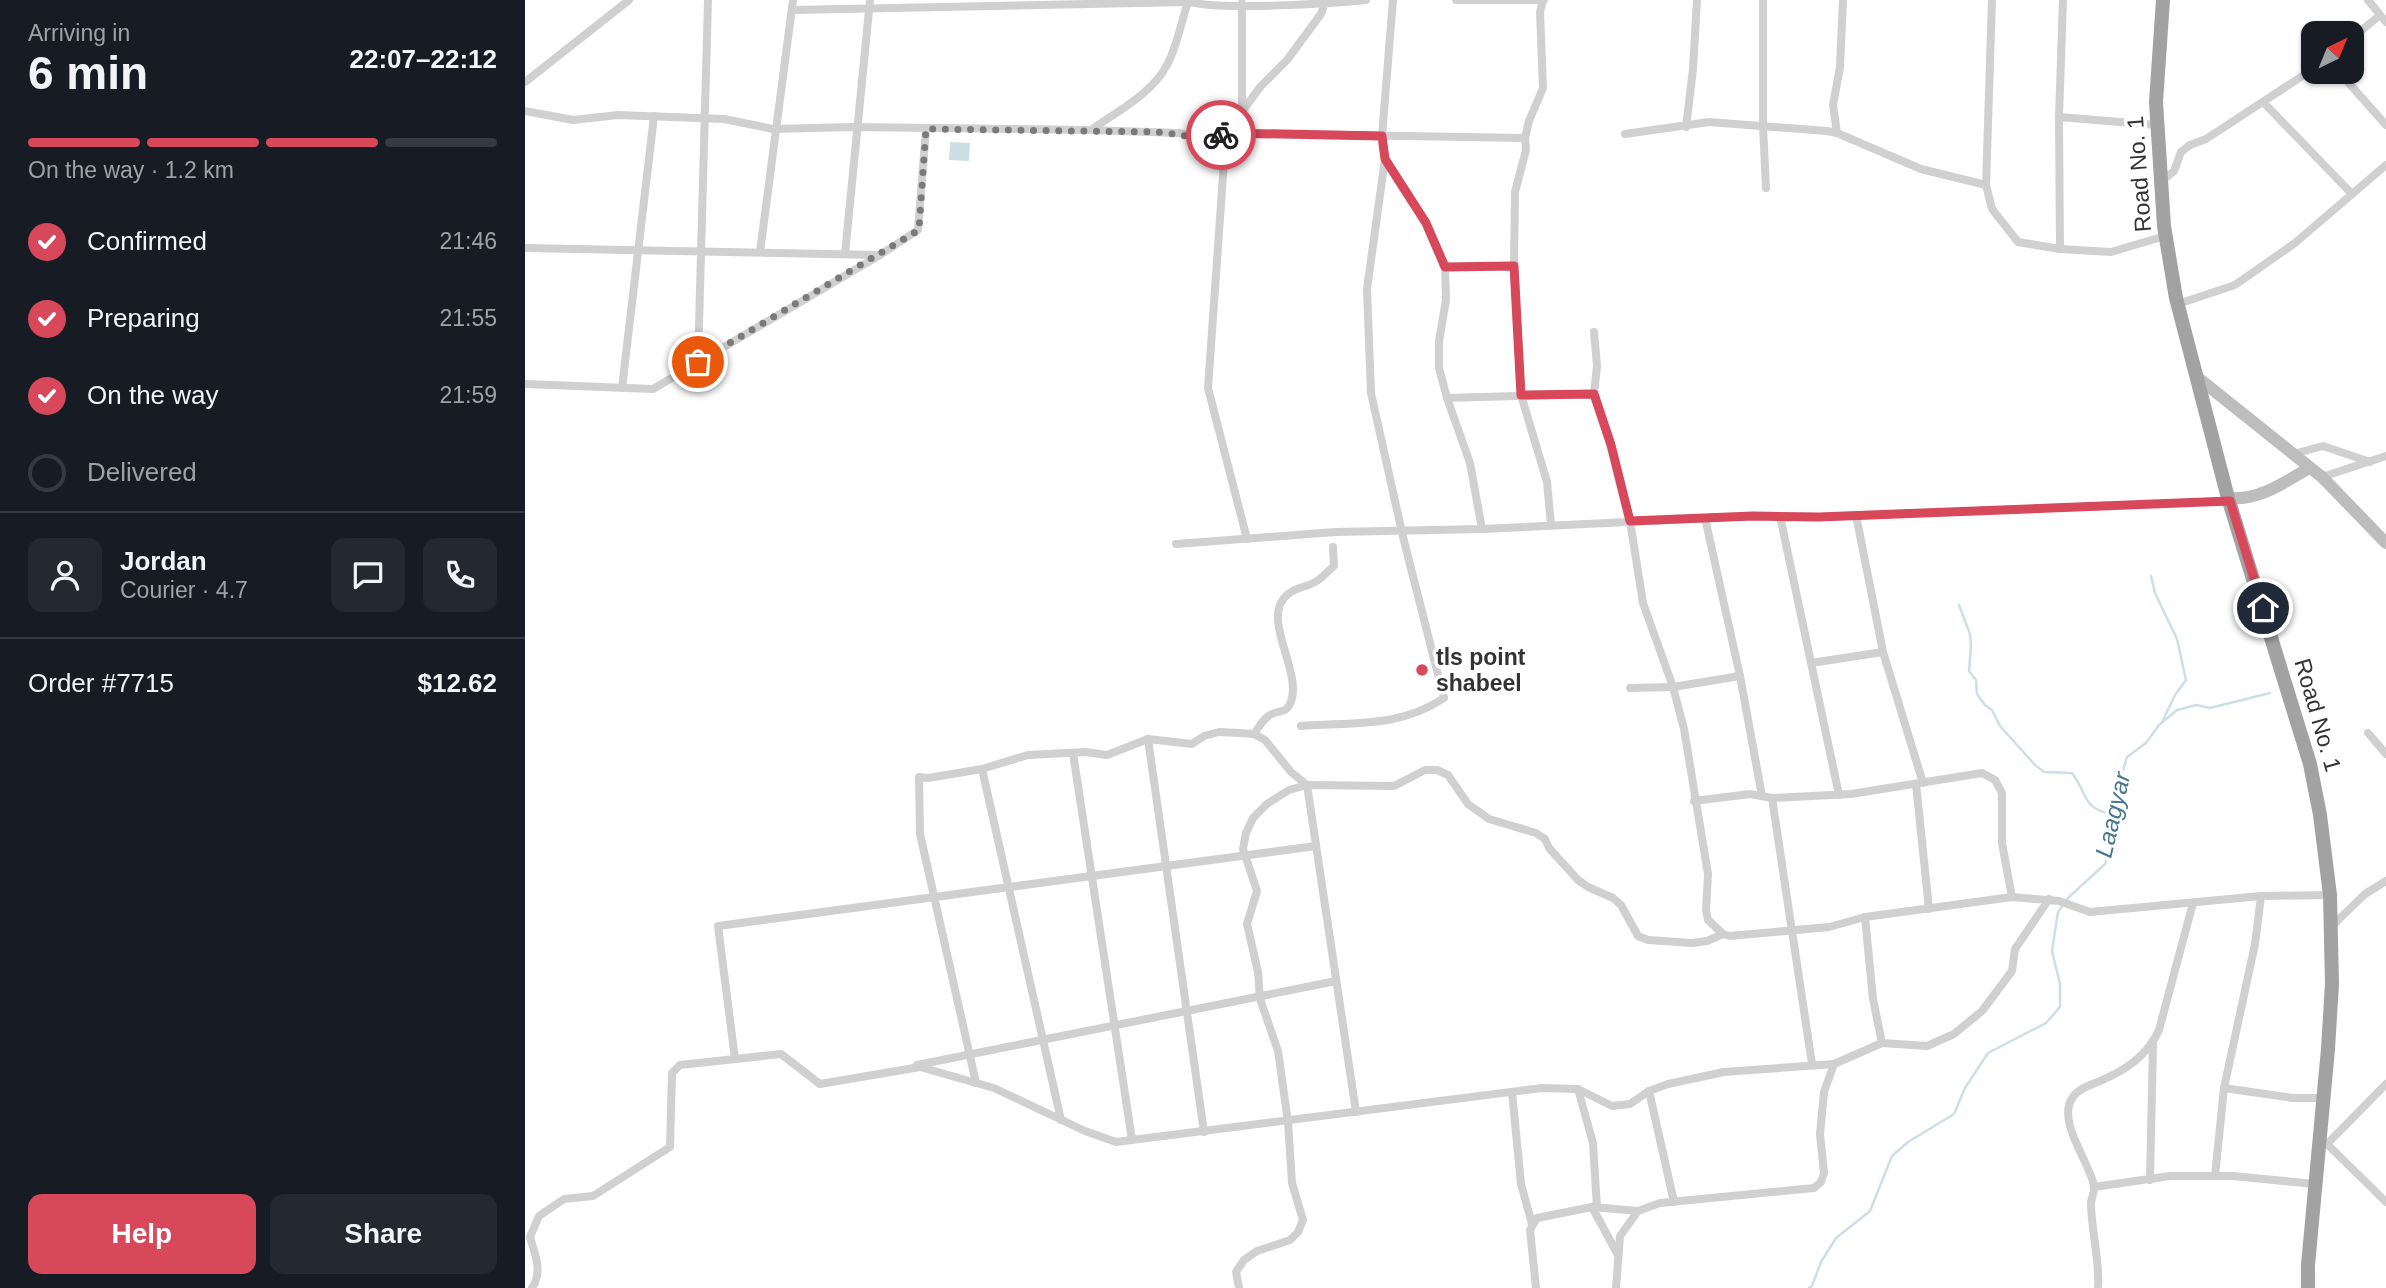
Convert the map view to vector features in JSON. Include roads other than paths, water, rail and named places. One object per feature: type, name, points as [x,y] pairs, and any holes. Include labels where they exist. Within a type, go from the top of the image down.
[{"type":"highway","name":"Road No. 1","points":[[2163,0],[2156,102],[2165,236],[2178,304],[2229,499],[2310,764],[2320,815],[2330,895],[2332,984],[2323,1098],[2323,1143],[2315,1184],[2308,1288]]},
{"type":"main road","points":[[2197,377],[2322,477],[2386,543]]},
{"type":"main road","points":[[2229,499],[2243,499],[2278,487],[2309,468]]},
{"type":"street","points":[[525,82],[629,0]]},
{"type":"street","points":[[698,362],[708,0]]},
{"type":"street","points":[[760,252],[793,0]]},
{"type":"street","points":[[792,10],[870,4],[1187,1],[1203,5],[1366,0]]},
{"type":"street","points":[[1301,726],[1401,719],[1425,711],[1444,698],[1371,393],[1367,289],[1385,159],[1382,136],[1393,0]]},
{"type":"street","points":[[1456,0],[1543,0],[1540,12],[1543,88],[1524,138],[1527,150],[1515,192],[1514,266],[1521,395],[1547,482],[1551,525]]},
{"type":"street","points":[[1686,127],[1697,0]]},
{"type":"street","points":[[1763,0],[1766,188]]},
{"type":"street","points":[[1837,133],[1833,105],[1840,67],[1843,0]]},
{"type":"street","points":[[1992,0],[1986,185],[1991,209],[2018,242],[2060,249],[2111,252],[2165,236]]},
{"type":"street","points":[[2060,249],[2059,117],[2063,0]]},
{"type":"street","points":[[2364,31],[2383,19],[2368,0]]},
{"type":"street","points":[[1090,130],[1143,93],[1157,79],[1167,65],[1187,1]]},
{"type":"street","points":[[1247,539],[1208,388],[1226,133],[1261,86],[1287,60],[1326,2]]},
{"type":"street","points":[[1242,3],[1242,112]]},
{"type":"street","points":[[845,254],[870,4]]},
{"type":"street","points":[[2161,182],[2174,171],[2181,152],[2190,145],[2206,139],[2301,77]]},
{"type":"street","points":[[2350,84],[2386,125]]},
{"type":"street","points":[[2263,102],[2352,194]]},
{"type":"street","points":[[525,111],[573,120],[618,115],[724,119],[776,129],[858,127],[1090,130],[1179,133],[1212,139],[1226,133],[1524,138]]},
{"type":"street","points":[[622,388],[654,116]]},
{"type":"street","points":[[2059,117],[2157,124]]},
{"type":"street","points":[[1625,134],[1709,122],[1837,133],[1921,169],[1986,185]]},
{"type":"street","points":[[525,384],[653,389],[880,255],[919,230],[926,129]]},
{"type":"street","points":[[1385,159],[1426,223],[1445,267],[1446,300],[1439,341],[1439,368],[1470,463],[1482,528]]},
{"type":"street","points":[[2178,304],[2235,285],[2295,243],[2386,165]]},
{"type":"street","points":[[525,248],[880,255]]},
{"type":"street","points":[[1445,267],[1514,266]]},
{"type":"street","points":[[1594,332],[1597,366],[1594,394],[1611,445],[1630,521],[1643,603],[1673,687],[1684,729],[1707,874],[1708,920],[1723,934],[1730,936],[1829,927],[1865,917],[2013,897],[2049,899],[2090,912],[2261,896],[2330,895]]},
{"type":"street","points":[[1447,398],[1594,394]]},
{"type":"street","points":[[2293,454],[2323,446],[2370,462]]},
{"type":"street","points":[[2322,477],[2386,456]]},
{"type":"street","points":[[1175,544],[1335,532],[1856,515],[2229,499]]},
{"type":"street","points":[[1856,515],[1883,652],[1919,783],[1929,909]]},
{"type":"street","points":[[1780,516],[1839,795]]},
{"type":"street","points":[[1705,518],[1743,684],[1762,796]]},
{"type":"street","points":[[1254,734],[1273,713],[1283,712],[1289,707],[1292,699],[1292,672],[1286,662],[1279,625],[1278,609],[1282,599],[1292,590],[1318,581],[1334,566],[1333,547]]},
{"type":"street","points":[[1811,663],[1883,652]]},
{"type":"street","points":[[1630,688],[1673,687],[1740,676]]},
{"type":"street","points":[[976,1083],[920,834],[919,777],[928,778],[982,769],[1028,755],[1107,755],[1148,739],[1192,744],[1204,736],[1220,733],[1254,734],[1276,750],[1291,772],[1307,785],[1356,1112]]},
{"type":"street","points":[[2368,733],[2386,754]]},
{"type":"street","points":[[1148,739],[1203,1132]]},
{"type":"street","points":[[1073,753],[1132,1140]]},
{"type":"street","points":[[982,769],[1061,1120]]},
{"type":"street","points":[[1238,1288],[1236,1272],[1244,1260],[1257,1251],[1290,1240],[1298,1232],[1303,1220],[1292,1183],[1289,1122],[1278,1051],[1260,996],[1258,972],[1247,924],[1257,891],[1243,849],[1253,818],[1268,804],[1289,790],[1307,785],[1394,786],[1418,773],[1437,770],[1448,775],[1468,804],[1489,819],[1523,828],[1545,839],[1549,848],[1578,880],[1621,905],[1638,936],[1648,940],[1692,943],[1707,941],[1723,934]]},
{"type":"street","points":[[1694,801],[1750,794],[1772,798],[1839,795],[1982,773],[1995,780],[2002,793],[2002,843],[2013,897]]},
{"type":"street","points":[[1772,798],[1812,1064]]},
{"type":"street","points":[[735,1059],[718,926],[1316,846]]},
{"type":"street","points":[[2330,928],[2365,894],[2386,881]]},
{"type":"street","points":[[2215,1177],[2224,1088],[2255,944],[2261,896]]},
{"type":"street","points":[[534,1287],[539,1266],[530,1237],[539,1216],[564,1199],[593,1196],[670,1147],[672,1073],[680,1065],[781,1054],[820,1084],[920,1067],[994,1088],[1061,1120],[1116,1142],[1542,1088],[1578,1089],[1612,1106],[1630,1104],[1649,1091],[1668,1084],[1724,1072],[1834,1064],[1882,1043],[1927,1046],[1954,1034],[1982,1011],[2012,971],[2015,949],[2049,899]]},
{"type":"street","points":[[2150,1180],[2153,1044],[2193,903]]},
{"type":"street","points":[[1865,917],[1872,988],[1882,1043]]},
{"type":"street","points":[[844,1080],[1336,981]]},
{"type":"street","points":[[2098,1288],[2091,1203],[2094,1187],[2073,1138],[2068,1106],[2081,1089],[2133,1063],[2153,1044]]},
{"type":"street","points":[[1536,1288],[1530,1230],[1537,1218],[1594,1208],[1638,1210],[1660,1203],[1814,1188],[1821,1182],[1823,1173],[1820,1133],[1824,1092],[1834,1064]]},
{"type":"street","points":[[2386,1084],[2323,1143],[2386,1202]]},
{"type":"street","points":[[2224,1088],[2293,1098],[2323,1098]]},
{"type":"street","points":[[1578,1089],[1593,1143],[1594,1208],[1618,1255]]},
{"type":"street","points":[[1649,1091],[1674,1202]]},
{"type":"street","points":[[1512,1092],[1521,1184],[1532,1224]]},
{"type":"street","points":[[2094,1187],[2170,1177],[2215,1177],[2315,1184]]},
{"type":"street","points":[[1616,1288],[1620,1236],[1638,1210]]},
{"type":"waterway","points":[[2151,576],[2155,593],[2177,639],[2186,680],[2163,720]]},
{"type":"waterway","points":[[1959,605],[1970,634],[1969,671],[1976,680],[1977,694],[1992,710],[2000,726],[2035,765],[2044,772],[2072,773],[2090,804],[2102,812],[2112,814]]},
{"type":"waterway","name":"Laagyar","points":[[1809,1288],[1836,1238],[1870,1211],[1892,1156],[1908,1142],[1954,1114],[1965,1088],[1988,1053],[2046,1023],[2060,1007],[2060,984],[2052,951],[2058,912],[2069,897],[2105,864],[2110,848],[2112,814],[2124,790],[2122,774],[2127,757],[2146,743],[2159,725],[2177,710],[2196,705],[2210,708],[2270,693]]},
{"type":"place","name":"tls point shabeel","points":[[1422,670]]}]
